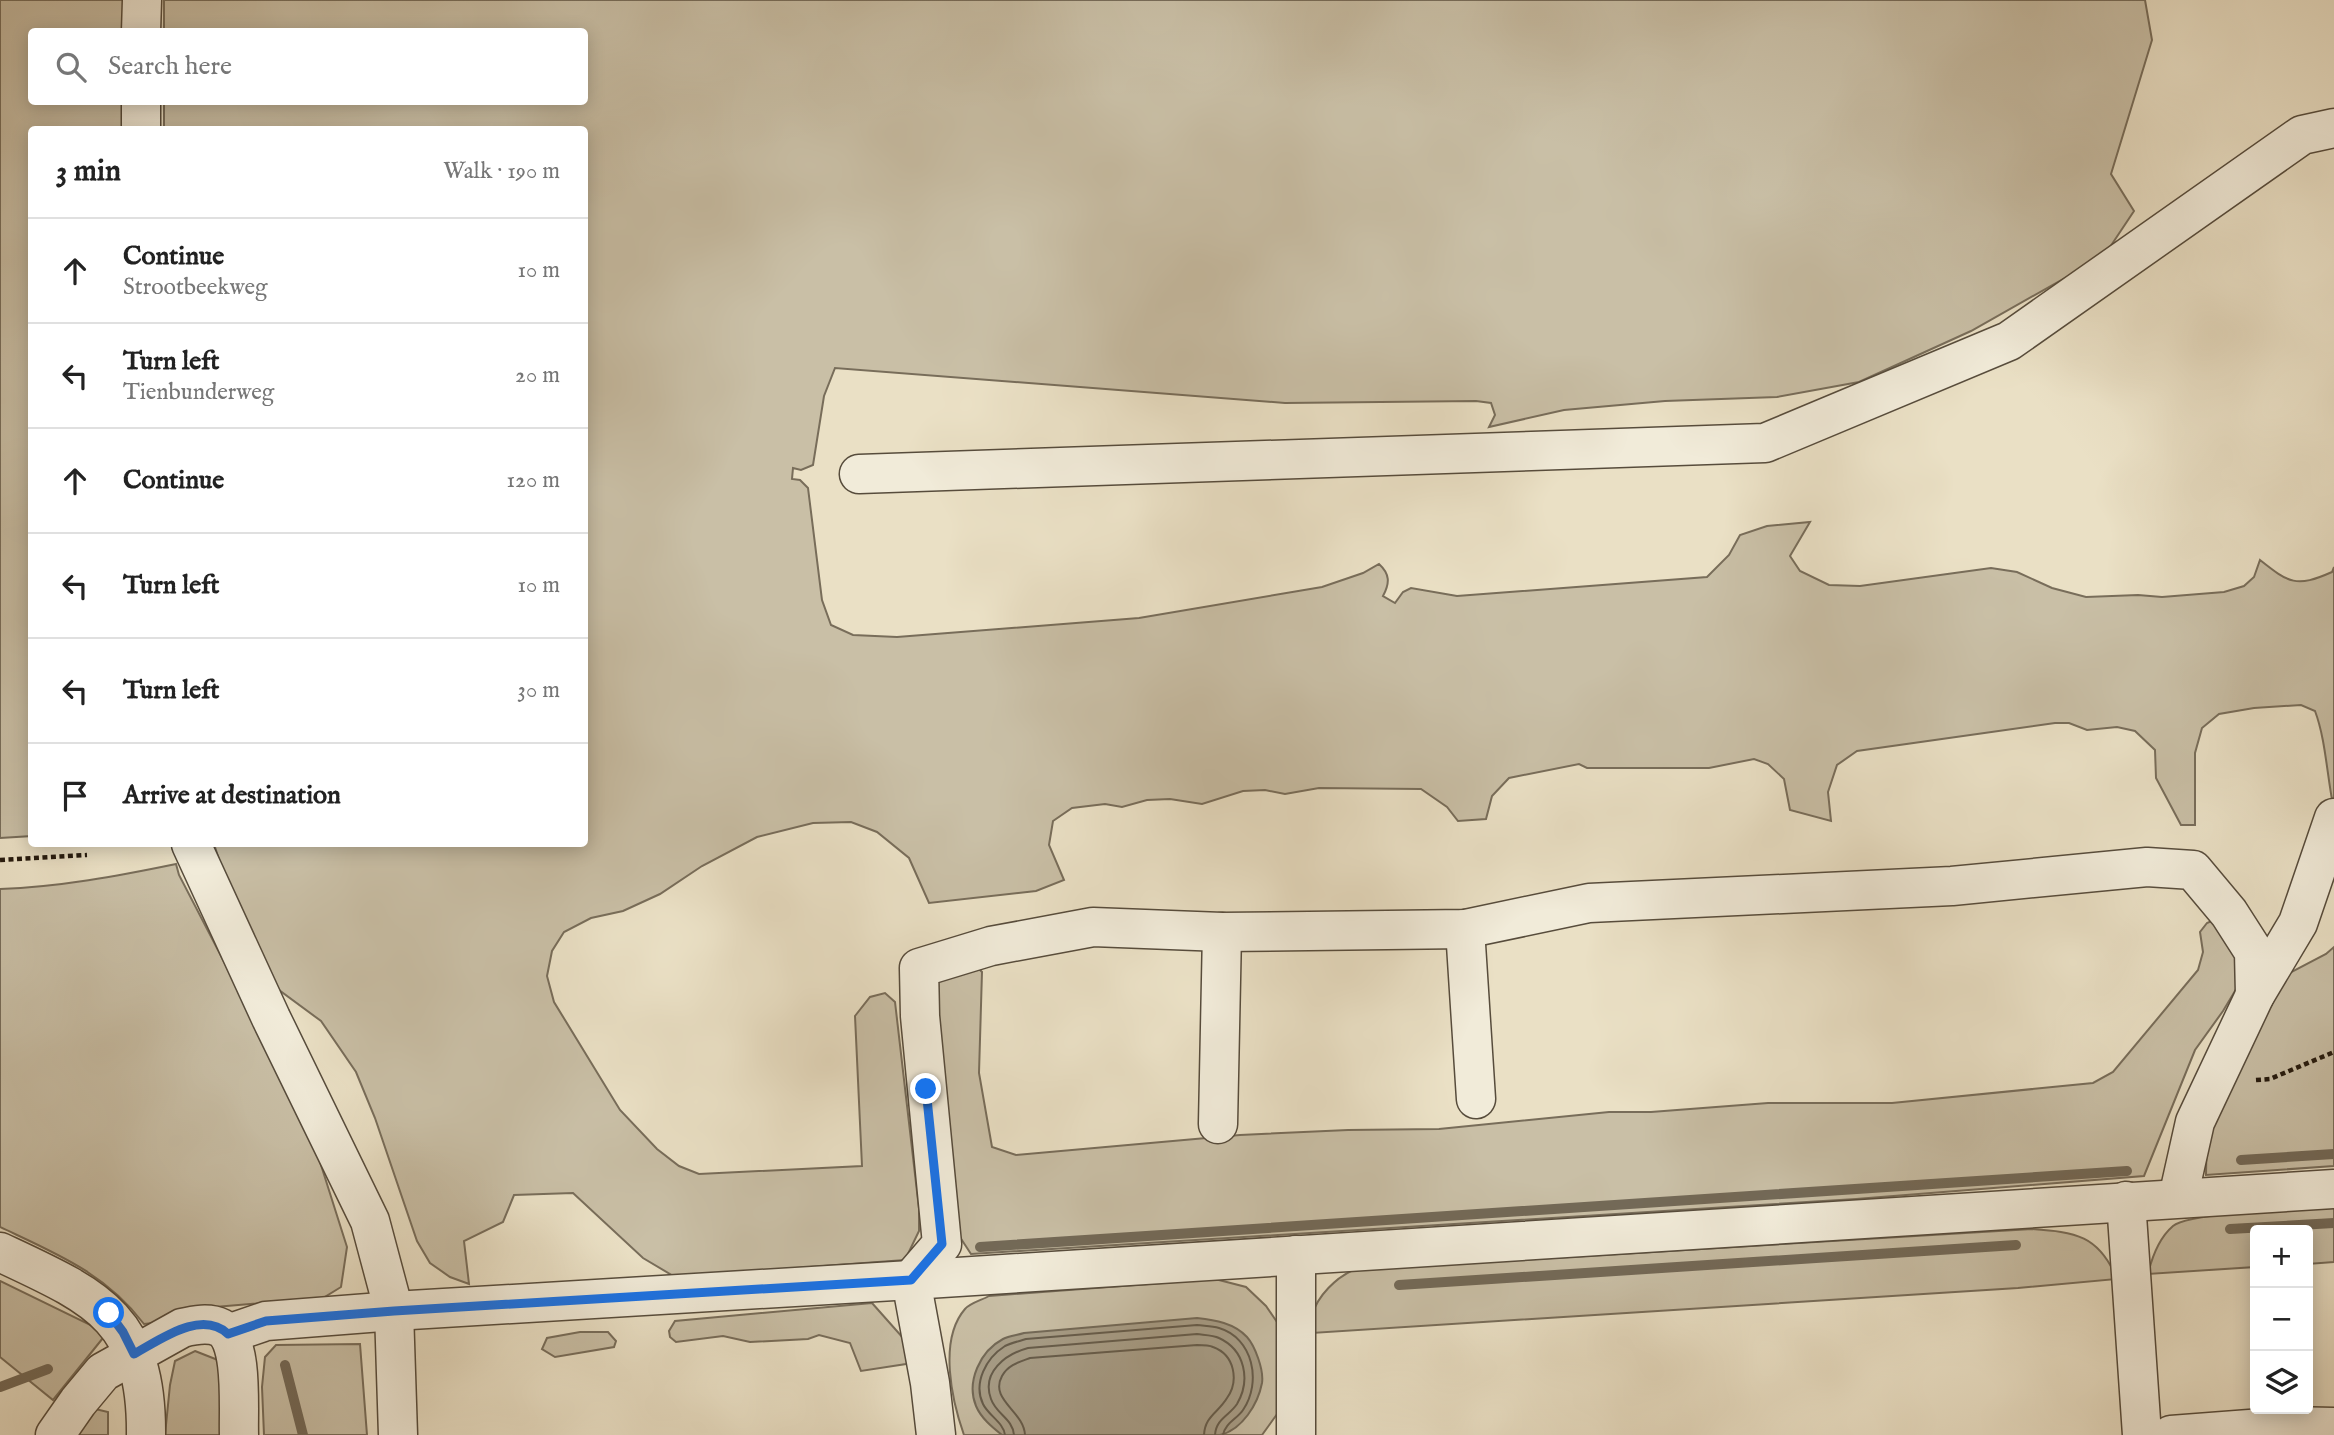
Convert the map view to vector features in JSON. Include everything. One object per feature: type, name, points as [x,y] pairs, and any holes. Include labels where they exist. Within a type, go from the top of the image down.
[{"type":"street","points":[[141,28],[142,0]]},
{"type":"street","points":[[141,105],[141,126]]},
{"type":"street","points":[[859,474],[1765,443],[2009,341],[2318,131],[2334,112]]},
{"type":"street","points":[[2178,1198],[2195,1122],[2255,995],[2298,923],[2334,818]]},
{"type":"street","points":[[192,847],[271,1018],[370,1220],[394,1311],[398,1435]]},
{"type":"street","points":[[911,1280],[942,1244],[920,1016],[919,968],[991,946],[1093,928],[1222,932],[1465,929],[1589,903],[1952,886],[2147,866],[2193,870],[2229,913],[2254,952],[2255,995]]},
{"type":"street","points":[[1465,929],[1476,1099]]},
{"type":"street","points":[[1218,1124],[1222,932]]},
{"type":"street","points":[[228,1334],[266,1321],[394,1311],[2334,1189]]},
{"type":"street","points":[[2126,1201],[2142,1435]]},
{"type":"street","points":[[0,1252],[63,1282],[109,1313],[123,1332],[142,1374],[146,1395],[146,1435]]},
{"type":"street","points":[[1296,1255],[1296,1435]]},
{"type":"street","points":[[911,1280],[930,1383],[936,1435]]},
{"type":"street","points":[[55,1435],[103,1372],[183,1328],[196,1325],[222,1328],[228,1334],[237,1360],[239,1435]]},
{"type":"street","points":[[2171,1435],[2289,1426],[2334,1427]]},
{"type":"path","points":[[0,860],[87,855]]},
{"type":"path","points":[[2217,1076],[2240,1082],[2270,1079],[2334,1052]]},
{"type":"shaded area","points":[[0,0],[123,0],[123,28],[28,28],[28,105],[122,105],[122,126],[28,126],[28,836],[0,838]]},
{"type":"shaded area","points":[[164,0],[2145,0],[2152,40],[2111,174],[2134,211],[2104,256],[1971,331],[1859,382],[1777,397],[1665,401],[1564,410],[1489,427],[1495,415],[1491,403],[1476,401],[1285,403],[835,368],[824,396],[813,465],[801,470],[793,468],[792,479],[800,480],[808,488],[822,600],[831,625],[853,635],[897,637],[1139,618],[1322,587],[1363,573],[1379,564],[1388,579],[1383,596],[1395,603],[1403,592],[1411,588],[1457,596],[1707,577],[1729,555],[1740,535],[1767,526],[1810,522],[1790,556],[1800,571],[1829,585],[1860,586],[1991,568],[2017,572],[2052,588],[2086,597],[2162,597],[2224,592],[2244,586],[2254,577],[2260,560],[2278,574],[2293,581],[2320,577],[2332,572],[2334,567],[2334,810],[2319,722],[2315,711],[2301,705],[2254,708],[2219,714],[2202,728],[2195,753],[2195,825],[2181,825],[2156,778],[2155,750],[2135,731],[2117,727],[2087,730],[2069,723],[2055,723],[1857,751],[1837,765],[1828,792],[1831,821],[1790,810],[1784,779],[1768,764],[1754,759],[1709,768],[1587,768],[1579,764],[1509,778],[1492,796],[1486,819],[1458,821],[1447,807],[1421,789],[1319,788],[1285,794],[1265,790],[1243,791],[1202,804],[1170,799],[1147,800],[1122,807],[1105,804],[1072,808],[1053,821],[1049,845],[1064,880],[1036,891],[929,903],[909,858],[877,832],[851,822],[813,823],[757,837],[702,866],[660,894],[623,911],[591,918],[564,932],[552,951],[547,976],[554,1002],[620,1110],[657,1149],[679,1166],[699,1174],[862,1166],[855,1016],[870,997],[885,993],[895,1002],[919,1209],[919,1231],[905,1260],[675,1277],[643,1258],[573,1193],[514,1195],[503,1222],[464,1241],[469,1284],[450,1277],[430,1263],[417,1241],[375,1118],[356,1072],[321,1021],[275,987],[224,875],[215,847],[588,847],[588,126],[164,126],[164,105],[588,105],[588,28],[164,28]]},
{"type":"shaded area","points":[[176,864],[179,875],[289,1087],[314,1143],[347,1247],[341,1287],[323,1298],[203,1308],[162,1322],[144,1324],[113,1291],[79,1266],[0,1227],[0,889],[88,880]]},
{"type":"shaded area","points":[[2216,919],[2229,929],[2241,981],[2195,1050],[2144,1176],[1856,1199],[971,1254],[954,1228],[935,1032],[938,980],[972,962],[982,972],[979,1073],[992,1147],[1016,1155],[1240,1135],[1439,1129],[1609,1112],[1651,1112],[1768,1103],[1892,1103],[2093,1083],[2113,1072],[2198,970],[2203,952],[2200,932],[2207,923]]},
{"type":"shaded area","points":[[2334,947],[2334,1166],[2206,1175],[2207,1122],[2282,977]]},
{"type":"shaded area","points":[[2334,1207],[2334,1262],[2313,1264],[2313,1225],[2250,1225],[2250,1267],[2148,1274],[2160,1242],[2173,1226],[2201,1217]]},
{"type":"shaded area","points":[[2032,1229],[2061,1232],[2084,1239],[2102,1253],[2117,1279],[2018,1288],[1312,1333],[1312,1315],[1323,1294],[1334,1282],[1353,1270]]},
{"type":"shaded area","points":[[1215,1279],[1246,1287],[1266,1306],[1279,1325],[1280,1410],[1262,1435],[964,1435],[952,1388],[950,1354],[957,1322],[970,1305],[989,1296]]},
{"type":"shaded area","points":[[0,1281],[107,1333],[53,1400],[0,1357]]},
{"type":"shaded area","points":[[872,1303],[904,1339],[910,1359],[906,1364],[861,1371],[850,1343],[819,1335],[808,1339],[750,1342],[723,1336],[676,1342],[670,1337],[669,1331],[675,1321]]},
{"type":"shaded area","points":[[580,1332],[608,1332],[616,1341],[614,1347],[555,1357],[542,1349],[547,1338]]},
{"type":"shaded area","points":[[360,1344],[367,1435],[264,1435],[262,1387],[265,1357],[276,1345]]},
{"type":"shaded area","points":[[195,1351],[223,1362],[224,1435],[165,1435],[175,1361]]},
{"type":"shaded area","points":[[91,1408],[108,1412],[108,1435],[70,1435]]},
{"type":"water","points":[[1197,1318],[1224,1323],[1242,1332],[1253,1346],[1260,1365],[1262,1383],[1257,1399],[1242,1422],[1228,1432],[1220,1435],[1002,1435],[976,1406],[973,1387],[977,1368],[988,1351],[1005,1338],[1024,1333]]},
{"type":"waterway","points":[[2241,1160],[2334,1154]]},
{"type":"waterway","points":[[980,1247],[2127,1171]]},
{"type":"waterway","points":[[2230,1229],[2334,1223]]},
{"type":"waterway","points":[[1399,1285],[2016,1245]]},
{"type":"waterway","points":[[285,1365],[303,1435]]},
{"type":"waterway","points":[[0,1387],[48,1369]]},
{"type":"route","points":[[109,1313],[134,1354],[183,1328],[196,1325],[222,1328],[228,1334],[266,1321],[911,1280],[942,1244],[926,1089]]}]
